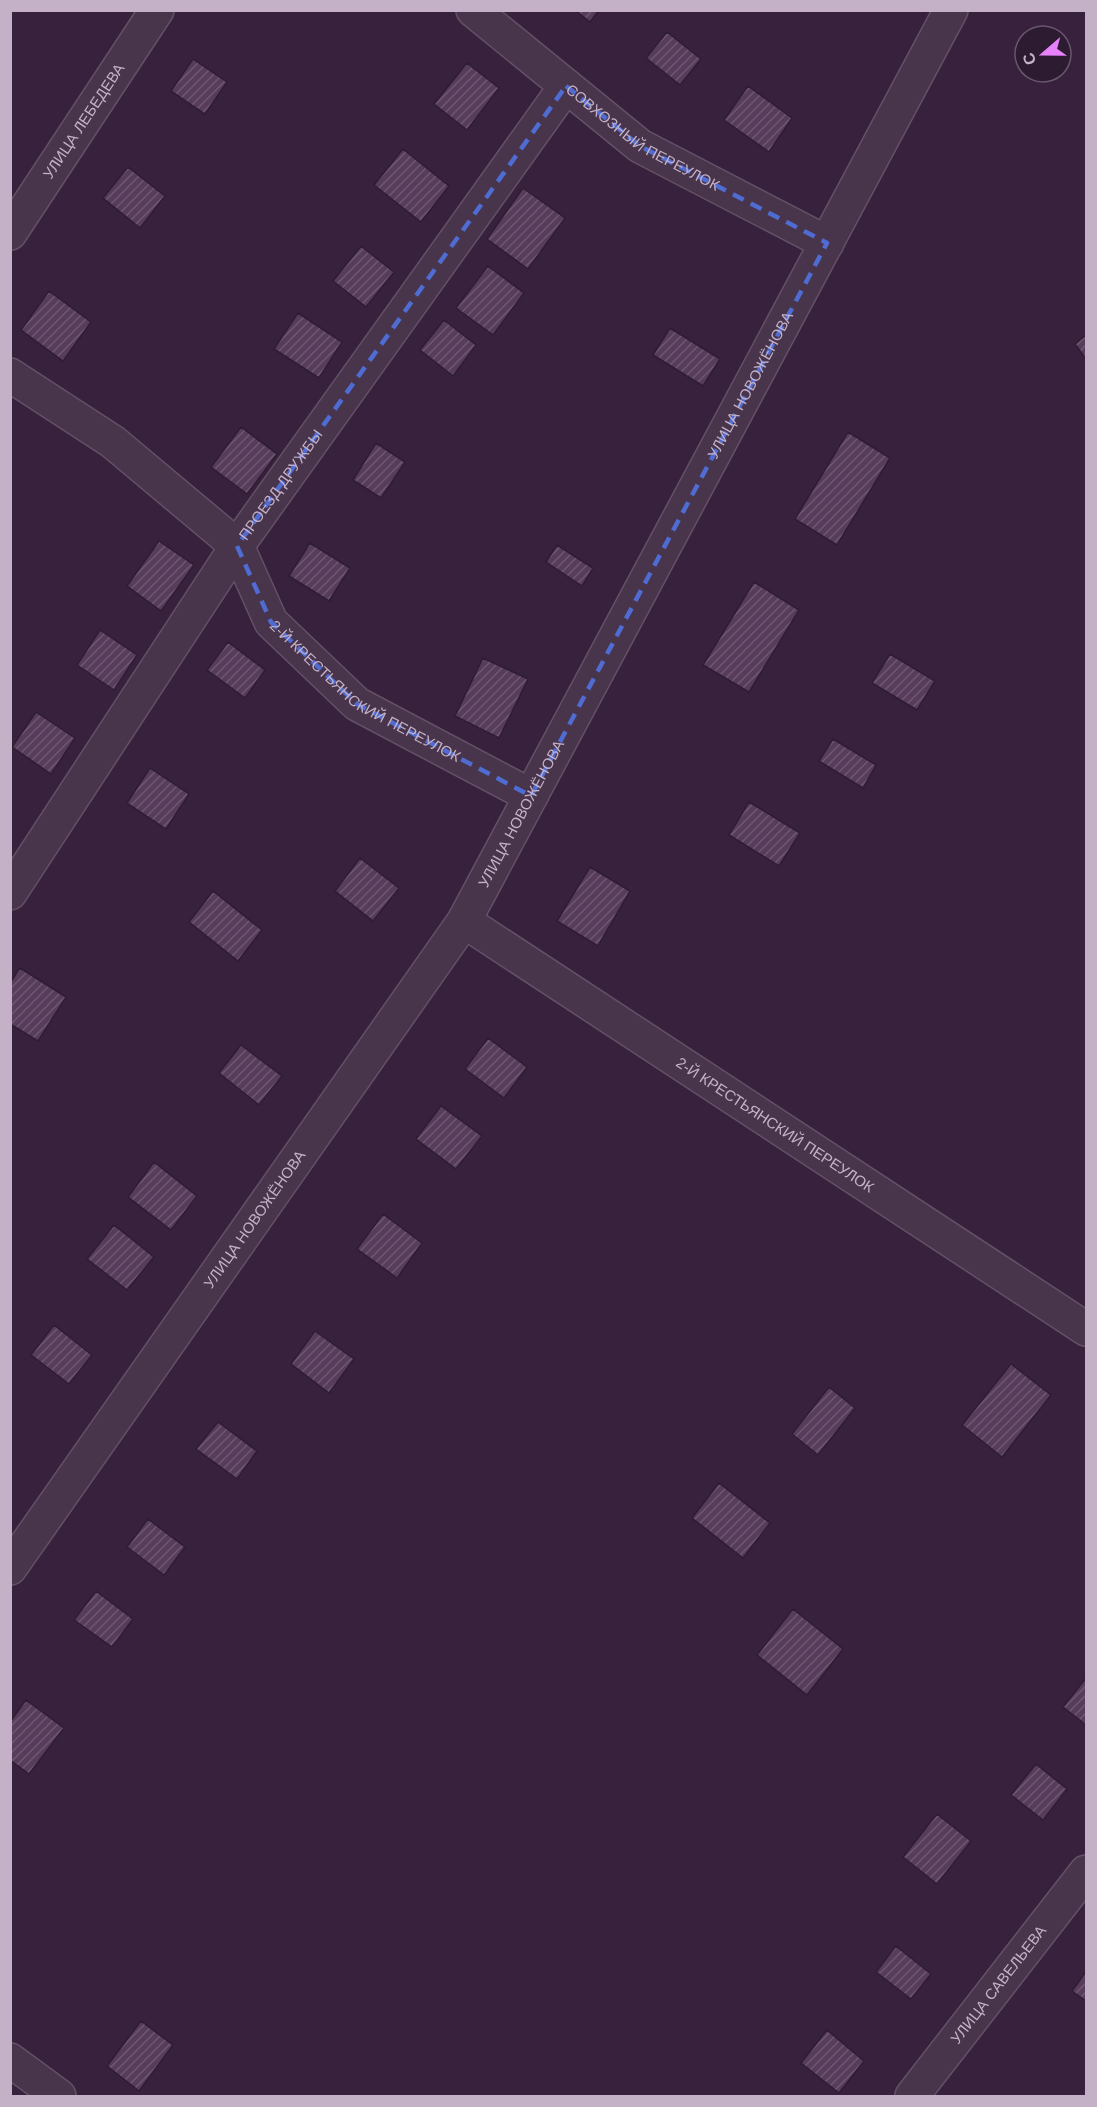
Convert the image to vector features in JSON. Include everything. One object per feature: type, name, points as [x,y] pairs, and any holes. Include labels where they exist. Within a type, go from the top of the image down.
[{"type":"street","name":"УЛИЦА ЛЕБЕДЕВА","points":[[10,233],[158,10]]},
{"type":"street","name":"СОВХОЗНЫЙ ПЕРЕУЛОК","points":[[473,10],[640,146],[826,243]]},
{"type":"street","name":"УЛИЦА НОВОЖЁНОВА","points":[[10,1568],[464,921],[951,10]]},
{"type":"street","name":"ПРОЕЗД ДРУЖБЫ","points":[[10,893],[237,546],[566,86]]},
{"type":"street","name":"2-Й КРЕСТЬЯНСКИЙ ПЕРЕУЛОК","points":[[10,375],[113,442],[237,546],[271,622],[357,704],[531,796]]},
{"type":"street","name":"2-Й КРЕСТЬЯНСКИЙ ПЕРЕУЛОК","points":[[464,921],[1086,1329]]},
{"type":"street","name":"УЛИЦА САВЕЛЬЕВА","points":[[912,2097],[1086,1872]]},
{"type":"street","points":[[10,2060],[59,2097]]},
{"type":"highlighted area","points":[[566,86],[640,146],[827,243],[531,796],[357,704],[271,622],[237,546]]},
{"type":"building","points":[[575,10],[599,10],[590,22]]},
{"type":"building","points":[[667,32],[701,59],[680,85],[646,58]]},
{"type":"building","points":[[193,59],[227,82],[205,114],[171,91]]},
{"type":"building","points":[[467,63],[499,88],[467,130],[434,104]]},
{"type":"building","points":[[748,86],[792,118],[769,152],[724,120]]},
{"type":"building","points":[[403,149],[449,186],[421,222],[374,185]]},
{"type":"building","points":[[128,167],[165,196],[140,228],[103,198]]},
{"type":"building","points":[[523,188],[565,218],[528,269],[487,239]]},
{"type":"building","points":[[361,246],[394,272],[366,307],[333,281]]},
{"type":"building","points":[[488,266],[524,293],[493,335],[456,308]]},
{"type":"building","points":[[49,291],[91,322],[63,361],[21,330]]},
{"type":"building","points":[[298,313],[342,342],[319,378],[274,349]]},
{"type":"building","points":[[444,320],[476,345],[453,376],[420,350]]},
{"type":"building","points":[[670,328],[720,359],[703,386],[653,355]]},
{"type":"building","points":[[1086,335],[1086,359],[1075,344]]},
{"type":"building","points":[[241,427],[277,454],[247,494],[211,467]]},
{"type":"building","points":[[848,432],[890,458],[837,545],[795,519]]},
{"type":"building","points":[[376,443],[405,462],[381,498],[353,480]]},
{"type":"building","points":[[159,541],[194,565],[161,611],[127,586]]},
{"type":"building","points":[[310,543],[350,568],[329,601],[289,576]]},
{"type":"building","points":[[557,545],[593,568],[582,586],[546,562]]},
{"type":"building","points":[[754,582],[799,610],[749,692],[703,665]]},
{"type":"building","points":[[100,630],[137,655],[114,690],[77,665]]},
{"type":"building","points":[[228,642],[265,670],[245,698],[207,670]]},
{"type":"building","points":[[890,654],[935,681],[917,710],[872,683]]},
{"type":"building","points":[[483,658],[528,679],[499,738],[455,716]]},
{"type":"building","points":[[36,712],[75,738],[51,774],[12,747]]},
{"type":"building","points":[[833,739],[876,765],[863,788],[819,761]]},
{"type":"building","points":[[150,768],[189,794],[166,829],[127,803]]},
{"type":"building","points":[[749,802],[800,833],[779,866],[729,835]]},
{"type":"building","points":[[360,858],[399,888],[373,921],[335,891]]},
{"type":"building","points":[[590,867],[630,891],[598,946],[557,921]]},
{"type":"building","points":[[213,891],[262,930],[238,961],[189,922]]},
{"type":"building","points":[[20,968],[66,997],[38,1041],[10,1024],[10,983]]},
{"type":"building","points":[[488,1038],[527,1067],[504,1098],[465,1069]]},
{"type":"building","points":[[241,1045],[282,1076],[259,1105],[219,1073]]},
{"type":"building","points":[[441,1106],[482,1136],[456,1169],[416,1139]]},
{"type":"building","points":[[154,1162],[197,1196],[171,1230],[128,1197]]},
{"type":"building","points":[[383,1214],[422,1243],[397,1278],[357,1249]]},
{"type":"building","points":[[114,1225],[154,1257],[127,1290],[87,1259]]},
{"type":"building","points":[[54,1325],[92,1355],[69,1384],[31,1355]]},
{"type":"building","points":[[315,1331],[354,1359],[329,1393],[291,1364]]},
{"type":"building","points":[[1011,1364],[1051,1395],[1002,1457],[962,1425]]},
{"type":"building","points":[[829,1387],[855,1408],[818,1455],[792,1434]]},
{"type":"building","points":[[218,1422],[257,1451],[237,1479],[196,1449]]},
{"type":"building","points":[[719,1483],[770,1523],[743,1558],[692,1518]]},
{"type":"building","points":[[148,1519],[185,1547],[164,1575],[127,1547]]},
{"type":"building","points":[[96,1591],[133,1619],[112,1647],[74,1620]]},
{"type":"building","points":[[793,1609],[843,1649],[807,1695],[757,1655]]},
{"type":"building","points":[[1086,1678],[1086,1725],[1063,1707]]},
{"type":"building","points":[[26,1700],[64,1728],[29,1774],[10,1760],[10,1722]]},
{"type":"building","points":[[1036,1764],[1067,1789],[1043,1820],[1011,1795]]},
{"type":"building","points":[[937,1814],[971,1841],[937,1884],[903,1857]]},
{"type":"building","points":[[896,1946],[931,1974],[911,1999],[876,1972]]},
{"type":"building","points":[[1086,1972],[1086,2001],[1072,1991]]},
{"type":"building","points":[[141,2021],[173,2045],[139,2091],[107,2066]]},
{"type":"building","points":[[827,2030],[864,2061],[839,2093],[801,2063]]}]
